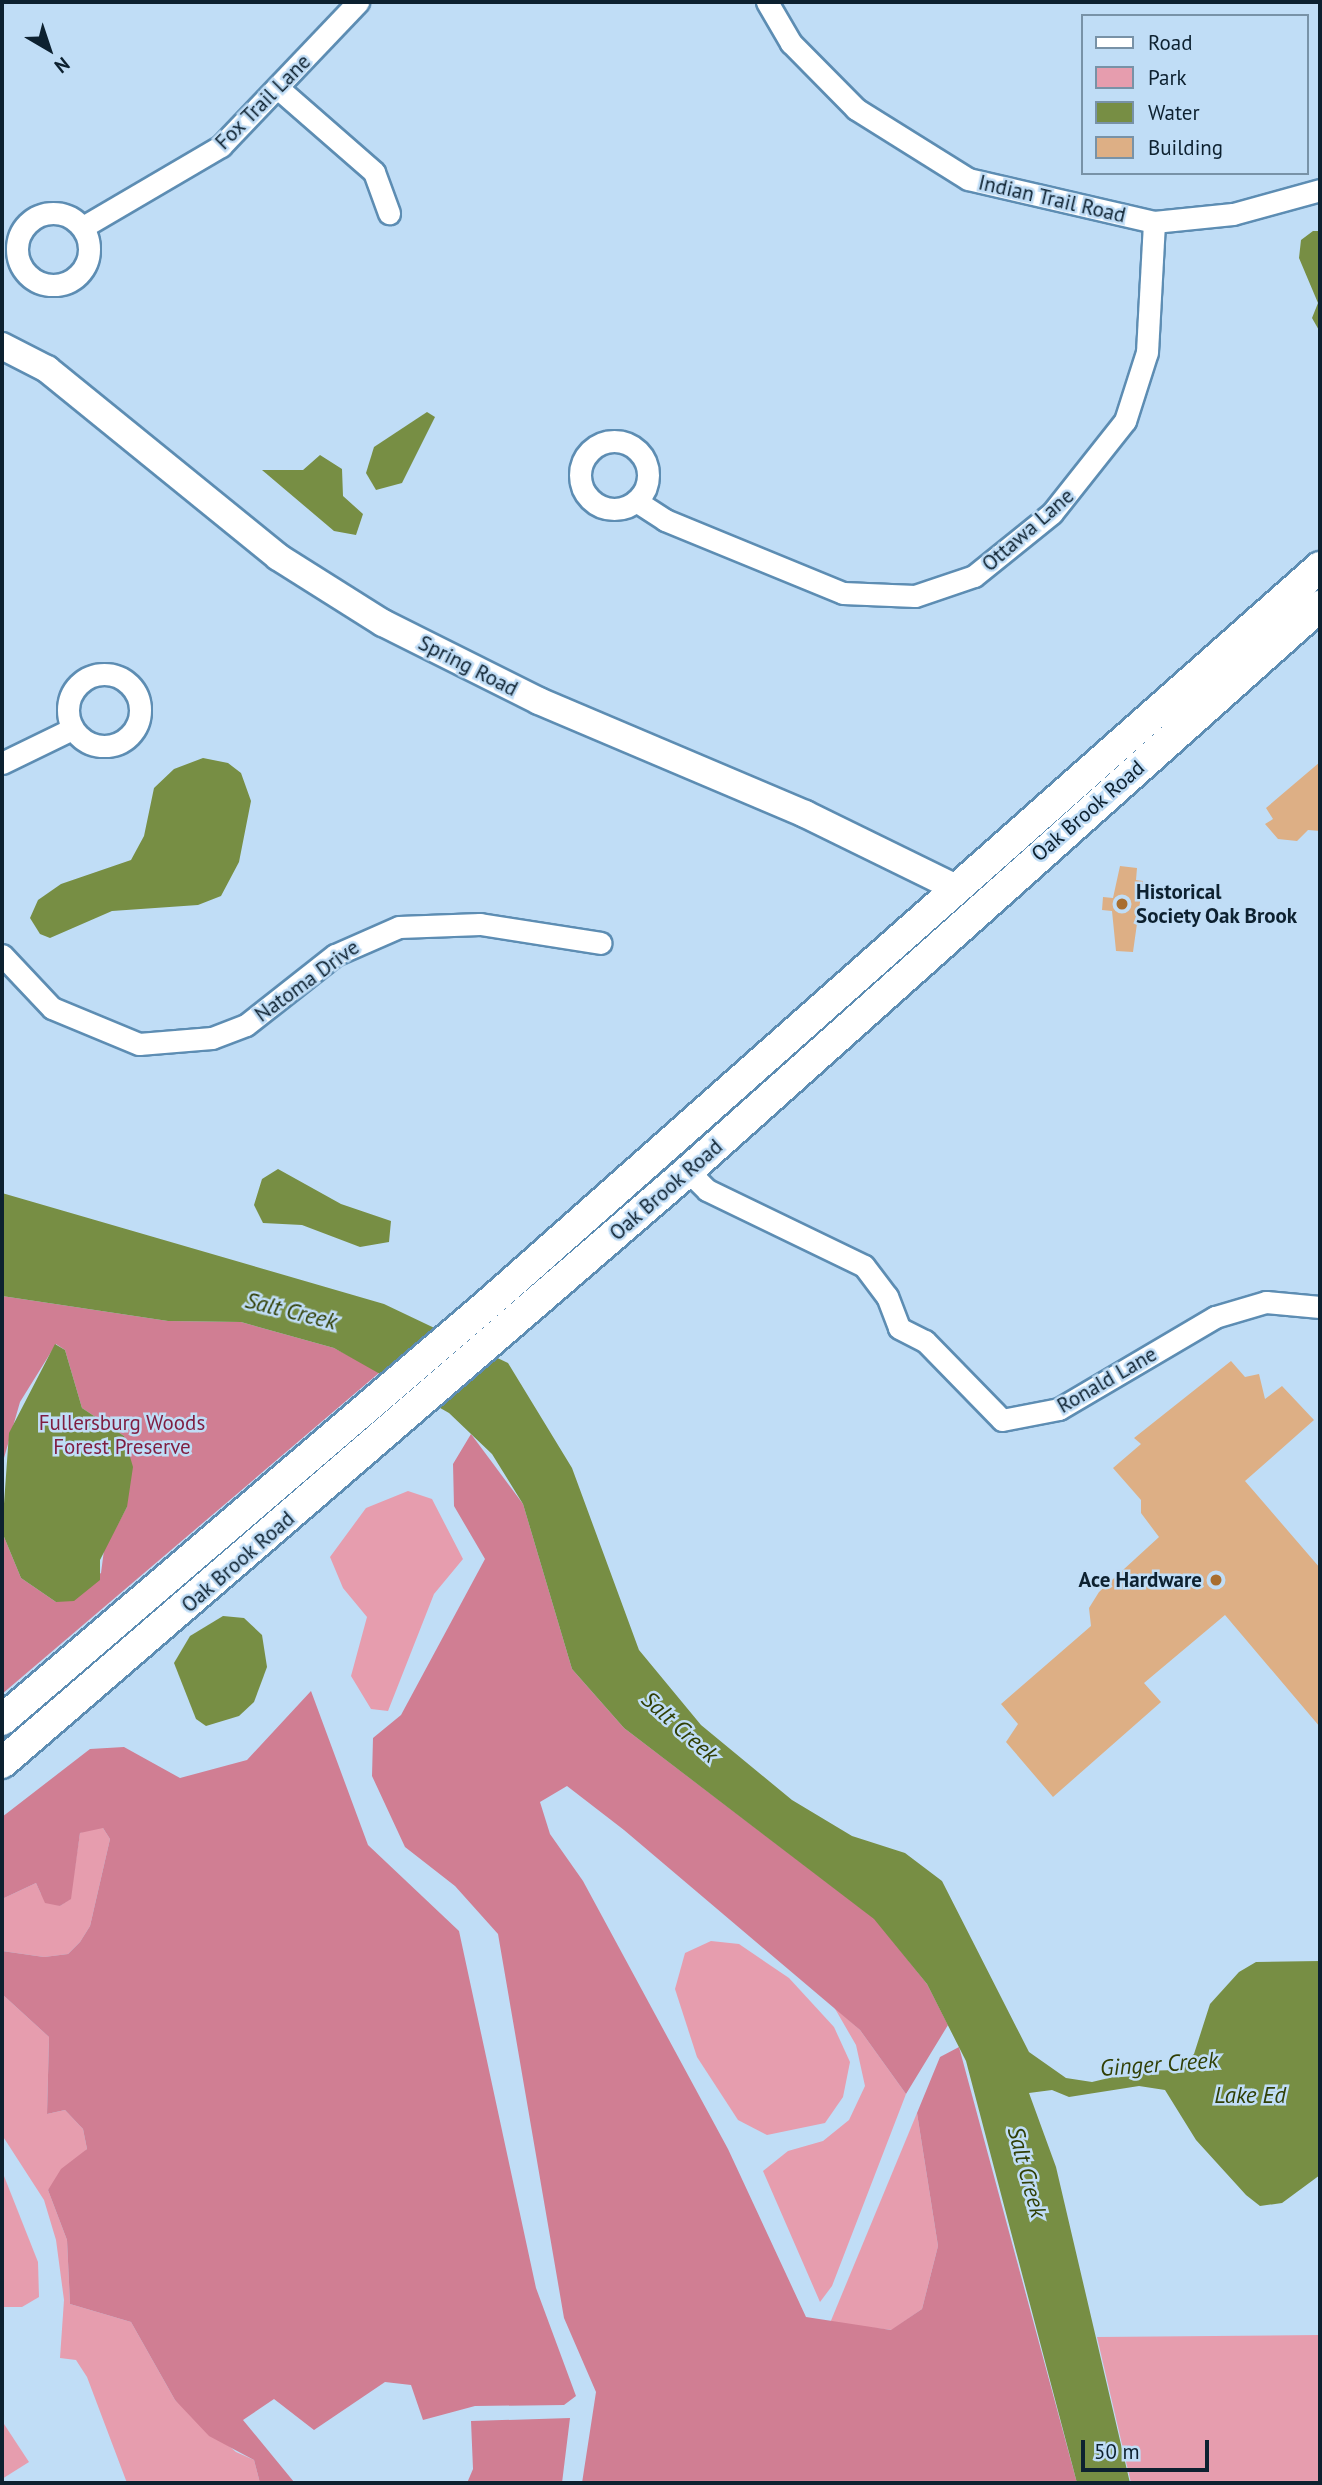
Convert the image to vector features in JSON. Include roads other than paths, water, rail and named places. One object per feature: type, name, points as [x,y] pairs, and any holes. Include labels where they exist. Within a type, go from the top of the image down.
[{"type":"main road","name":"Oak Brook Road","points":[[2,1763],[688,1171],[969,898],[1320,567]]},
{"type":"main road","name":"Oak Brook Road","points":[[2,1720],[489,1303],[1320,606]]},
{"type":"street","name":"Fox Trail Lane","points":[[83,227],[221,146],[279,89],[358,2]]},
{"type":"street","name":"Indian Trail Road","points":[[767,2],[792,43],[856,108],[968,179],[1154,222],[1233,214],[1320,190]]},
{"type":"street","points":[[279,89],[374,172],[389,213]]},
{"type":"street","name":"Ottawa Lane","points":[[636,501],[665,520],[843,593],[915,596],[974,576],[1052,513],[1125,421],[1147,352],[1154,222]]},
{"type":"street","name":"Spring Road","points":[[2,346],[47,369],[278,557],[383,623],[539,701],[805,814],[969,898]]},
{"type":"street","points":[[2,763],[70,730]]},
{"type":"street","name":"Natoma Drive","points":[[2,955],[52,1008],[139,1044],[212,1038],[246,1025],[335,955],[399,927],[480,924],[601,943]]},
{"type":"street","name":"Ronald Lane","points":[[688,1171],[707,1190],[864,1266],[887,1296],[899,1328],[925,1341],[1002,1420],[1059,1409],[1215,1317],[1266,1302],[1320,1307]]},
{"type":"water","points":[[1313,231],[1320,231],[1320,332],[1312,318],[1318,303],[1299,258],[1301,240]]},
{"type":"water","points":[[427,412],[435,417],[402,483],[376,490],[366,473],[374,447]]},
{"type":"water","points":[[320,455],[342,469],[343,496],[363,514],[356,535],[334,531],[262,470],[303,470]]},
{"type":"water","points":[[203,758],[228,763],[241,773],[251,801],[239,862],[221,896],[198,905],[112,911],[50,938],[40,934],[30,918],[38,900],[61,884],[131,860],[144,836],[154,788],[174,769]]},
{"type":"water","points":[[278,1169],[341,1204],[391,1221],[389,1242],[360,1247],[302,1225],[263,1223],[254,1205],[262,1179]]},
{"type":"water","points":[[2,1193],[384,1304],[508,1363],[572,1468],[639,1650],[701,1725],[792,1800],[852,1836],[905,1853],[942,1881],[1029,2052],[1066,2078],[1092,2082],[1138,2071],[1177,2070],[1194,2054],[1210,2004],[1239,1972],[1256,1962],[1320,1961],[1320,2175],[1282,2203],[1260,2206],[1246,2195],[1196,2140],[1165,2090],[1139,2086],[1069,2097],[1052,2090],[1029,2093],[1056,2167],[1130,2483],[1077,2483],[966,2061],[927,1984],[874,1919],[624,1728],[572,1669],[523,1504],[492,1454],[449,1413],[334,1348],[241,1322],[168,1321],[2,1296]]},
{"type":"water","points":[[55,1344],[65,1350],[82,1408],[124,1436],[133,1467],[127,1507],[100,1560],[100,1580],[74,1601],[56,1602],[21,1578],[2,1532],[9,1433]]},
{"type":"water","points":[[223,1616],[244,1618],[262,1635],[267,1667],[254,1702],[239,1716],[206,1726],[196,1719],[174,1663],[190,1636]]},
{"type":"place","name":"Historical Society Oak Brook","points":[[1122,904]]},
{"type":"place","name":"Ace Hardware","points":[[1216,1580]]},
{"type":"water label","name":"Salt Creek","points":[[291,1311]]},
{"type":"water label","name":"Salt Creek","points":[[680,1727]]},
{"type":"water label","name":"Ginger Creek","points":[[1159,2064]]},
{"type":"water label","name":"Lake Ed","points":[[1250,2095]]},
{"type":"water label","name":"Salt Creek","points":[[1027,2172]]},
{"type":"park label","name":"Fullersburg Woods Forest Preserve","points":[[122,1435]]}]
